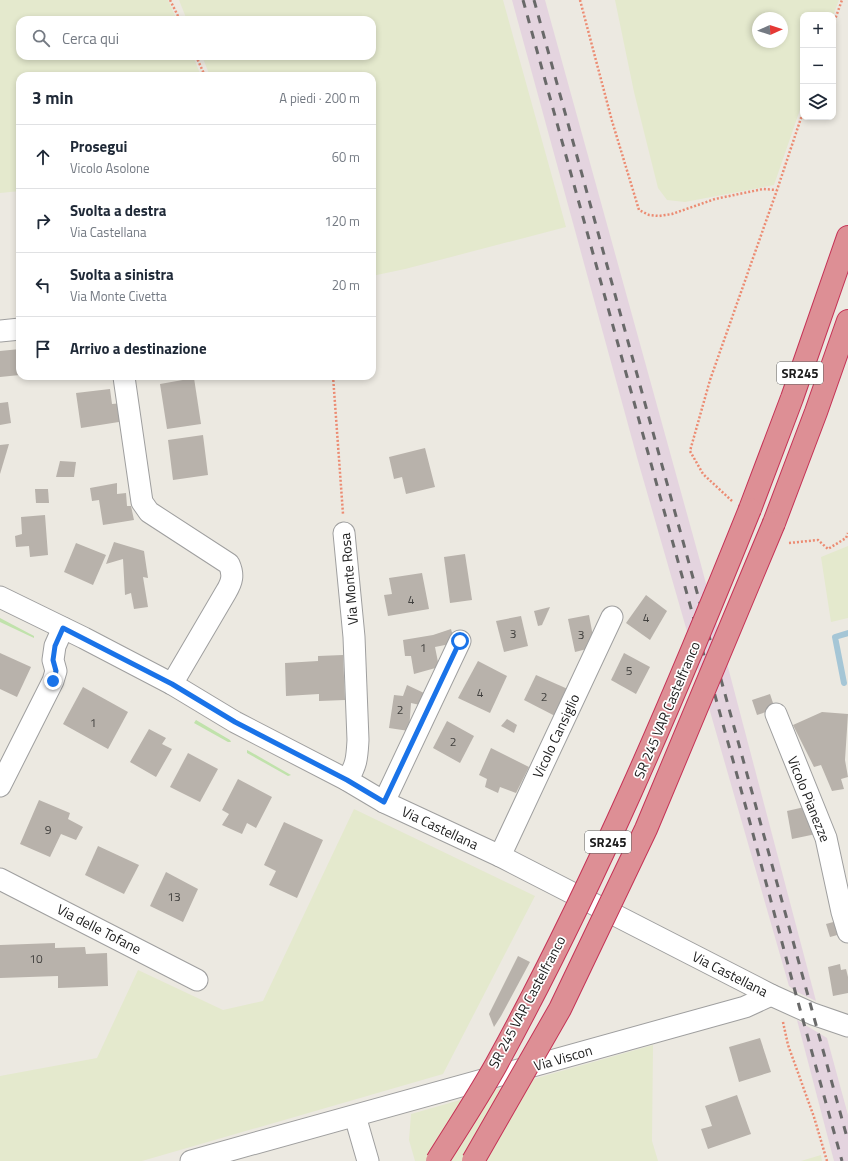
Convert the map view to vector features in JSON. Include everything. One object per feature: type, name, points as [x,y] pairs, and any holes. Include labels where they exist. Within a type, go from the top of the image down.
[{"type":"highway","name":"SR 245 VAR Castelfranco","points":[[437,1161],[495,1066],[590,881],[624,808],[714,601],[742,505],[792,398],[848,237]]},
{"type":"highway","name":"SR 245 VAR Castelfranco","points":[[473,1161],[560,1009],[643,837],[774,524],[814,418],[848,321]]},
{"type":"street","points":[[0,331],[16,329]]},
{"type":"street","points":[[124,380],[142,502],[150,512],[229,564],[232,571],[228,589],[172,684]]},
{"type":"street","name":"Via Monte Rosa","points":[[344,532],[354,637],[358,740],[357,757],[354,770],[347,780]]},
{"type":"street","name":"Via Castellana","points":[[0,597],[172,684],[241,725],[347,780],[384,802],[500,856],[771,995],[813,1014],[848,1026]]},
{"type":"street","name":"Vicolo Cansiglio","points":[[500,856],[612,617]]},
{"type":"street","points":[[0,786],[53,681],[56,671],[53,660],[55,646],[63,628]]},
{"type":"street","points":[[384,802],[460,641]]},
{"type":"street","name":"Vicolo Pianezze","points":[[776,714],[826,838],[845,911],[848,932]]},
{"type":"street","name":"Via delle Tofane","points":[[0,879],[197,980]]},
{"type":"street","name":"Via Viscon","points":[[191,1161],[745,1007],[771,995]]},
{"type":"street","points":[[354,1116],[368,1161]]},
{"type":"path","points":[[170,0],[178,16]]},
{"type":"path","points":[[580,0],[612,121],[639,210],[649,215],[659,216],[672,214],[715,199],[763,189],[776,190]]},
{"type":"path","points":[[836,17],[842,0]]},
{"type":"path","points":[[198,60],[204,72]]},
{"type":"path","points":[[742,505],[703,474],[690,451],[710,380],[800,120]]},
{"type":"path","name":"Via Monte Rosa","points":[[333,380],[344,532]]},
{"type":"path","points":[[788,543],[818,540],[828,549],[846,538],[848,533]]},
{"type":"path","points":[[784,1026],[788,1046],[814,1117],[827,1161]]},
{"type":"shaded area","points":[[512,0],[545,0],[700,561],[816,1001],[795,991],[789,986],[638,461]]},
{"type":"shaded area","points":[[797,1020],[827,1038],[848,1115],[848,1161],[834,1161]]},
{"type":"green space","points":[[0,0],[168,0],[175,16],[16,16],[16,60],[195,60],[199,72],[16,72],[16,191],[0,193]]},
{"type":"green space","points":[[179,0],[503,0],[566,227],[376,275],[376,72],[208,72],[204,60],[376,60],[376,16],[185,16]]},
{"type":"green space","points":[[615,0],[839,0],[834,12],[800,12],[800,110],[774,185],[685,202],[667,200],[658,188],[634,92]]},
{"type":"green space","points":[[848,546],[848,618],[831,622],[821,557]]},
{"type":"green space","points":[[0,618],[34,636],[34,638],[0,622]]},
{"type":"green space","points":[[196,720],[231,742],[228,742],[194,723]]},
{"type":"green space","points":[[247,750],[291,775],[288,776],[247,753]]},
{"type":"green space","points":[[354,809],[535,896],[443,1074],[142,1161],[0,1161],[0,1076],[97,1058],[138,970],[223,1010],[263,1001]]},
{"type":"green space","points":[[653,1045],[652,1141],[658,1161],[415,1161],[409,1140],[411,1114]]},
{"type":"green space","points":[[821,1155],[822,1161],[801,1161]]},
{"type":"building","points":[[16,349],[16,375],[0,377],[0,351]]},
{"type":"building","points":[[183,380],[194,380],[201,424],[167,429],[160,384]]},
{"type":"building","points":[[110,389],[112,404],[123,403],[125,421],[81,428],[76,393]]},
{"type":"building","points":[[8,402],[11,423],[0,425],[0,403]]},
{"type":"building","points":[[203,435],[208,475],[173,480],[168,440]]},
{"type":"building","points":[[9,444],[0,474],[0,445]]},
{"type":"building","points":[[425,448],[435,487],[406,494],[402,477],[394,479],[389,457]]},
{"type":"building","points":[[60,461],[76,462],[74,477],[56,477]]},
{"type":"building","points":[[117,483],[117,494],[126,493],[127,506],[131,506],[134,520],[103,525],[99,500],[92,501],[90,488]]},
{"type":"building","points":[[35,489],[48,489],[49,503],[36,503]]},
{"type":"building","points":[[45,515],[48,555],[30,557],[29,546],[16,547],[15,536],[22,534],[21,517]]},
{"type":"building","points":[[114,542],[144,551],[148,578],[143,577],[148,607],[134,609],[131,593],[125,595],[123,559],[106,564]]},
{"type":"building","points":[[76,543],[106,555],[93,585],[64,572]]},
{"type":"building","points":[[465,554],[472,600],[450,603],[444,557]]},
{"type":"building","points":[[422,573],[429,609],[388,616],[384,595],[392,594],[389,578]]},
{"type":"building","points":[[646,595],[667,611],[650,640],[626,623]]},
{"type":"building","points":[[550,607],[542,625],[538,626],[534,611]]},
{"type":"building","points":[[589,615],[595,647],[575,652],[568,619]]},
{"type":"building","points":[[521,616],[528,646],[504,652],[496,621]]},
{"type":"building","points":[[451,629],[455,643],[435,647],[439,667],[414,674],[411,656],[405,656],[403,640],[433,635]]},
{"type":"building","points":[[0,653],[31,667],[17,697],[0,689]]},
{"type":"building","points":[[624,653],[650,667],[636,694],[611,680]]},
{"type":"building","points":[[343,655],[345,700],[319,701],[319,694],[286,696],[285,663],[318,661],[318,656]]},
{"type":"building","points":[[478,661],[507,676],[490,713],[458,698]]},
{"type":"building","points":[[536,675],[570,690],[557,717],[524,700]]},
{"type":"building","points":[[407,685],[424,693],[420,705],[411,703],[409,731],[389,728],[394,695],[403,696]]},
{"type":"building","points":[[83,687],[128,712],[108,749],[63,724]]},
{"type":"building","points":[[770,694],[775,709],[757,715],[752,700]]},
{"type":"building","points":[[822,712],[848,714],[845,760],[848,777],[841,779],[844,789],[832,791],[821,765],[814,767],[793,725]]},
{"type":"building","points":[[507,719],[517,725],[514,733],[501,726]]},
{"type":"building","points":[[447,721],[474,736],[460,763],[433,748]]},
{"type":"building","points":[[149,729],[166,738],[162,744],[172,749],[156,777],[130,762]]},
{"type":"building","points":[[491,748],[529,767],[516,793],[500,787],[498,793],[485,787],[487,779],[479,775]]},
{"type":"building","points":[[188,753],[218,769],[200,802],[170,787]]},
{"type":"building","points":[[238,779],[272,797],[256,828],[247,823],[242,834],[222,825],[229,814],[222,810]]},
{"type":"building","points":[[39,800],[70,813],[68,819],[83,827],[76,840],[61,834],[50,857],[20,844]]},
{"type":"building","points":[[809,806],[816,834],[792,839],[787,811]]},
{"type":"building","points":[[284,822],[323,840],[297,898],[269,885],[276,871],[264,865]]},
{"type":"building","points":[[98,846],[139,865],[124,894],[85,875]]},
{"type":"building","points":[[166,872],[198,889],[183,922],[150,906]]},
{"type":"building","points":[[837,921],[841,934],[830,937],[826,924]]},
{"type":"building","points":[[55,943],[55,948],[85,947],[86,954],[107,953],[108,986],[58,988],[58,976],[0,978],[0,945]]},
{"type":"building","points":[[518,956],[530,962],[494,1027],[489,1014]]},
{"type":"building","points":[[840,964],[841,970],[846,969],[848,977],[848,993],[833,996],[828,967]]},
{"type":"building","points":[[760,1038],[771,1072],[739,1082],[729,1047]]},
{"type":"building","points":[[737,1095],[751,1134],[708,1149],[701,1129],[712,1126],[705,1106]]},
{"type":"waterway","points":[[844,683],[835,637],[848,633]]},
{"type":"railway","points":[[523,0],[842,1161]]},
{"type":"railway","points":[[534,0],[848,1141]]},
{"type":"route","points":[[53,681],[56,671],[53,660],[55,646],[63,628],[172,684],[235,722],[347,780],[384,802],[460,641]]}]
